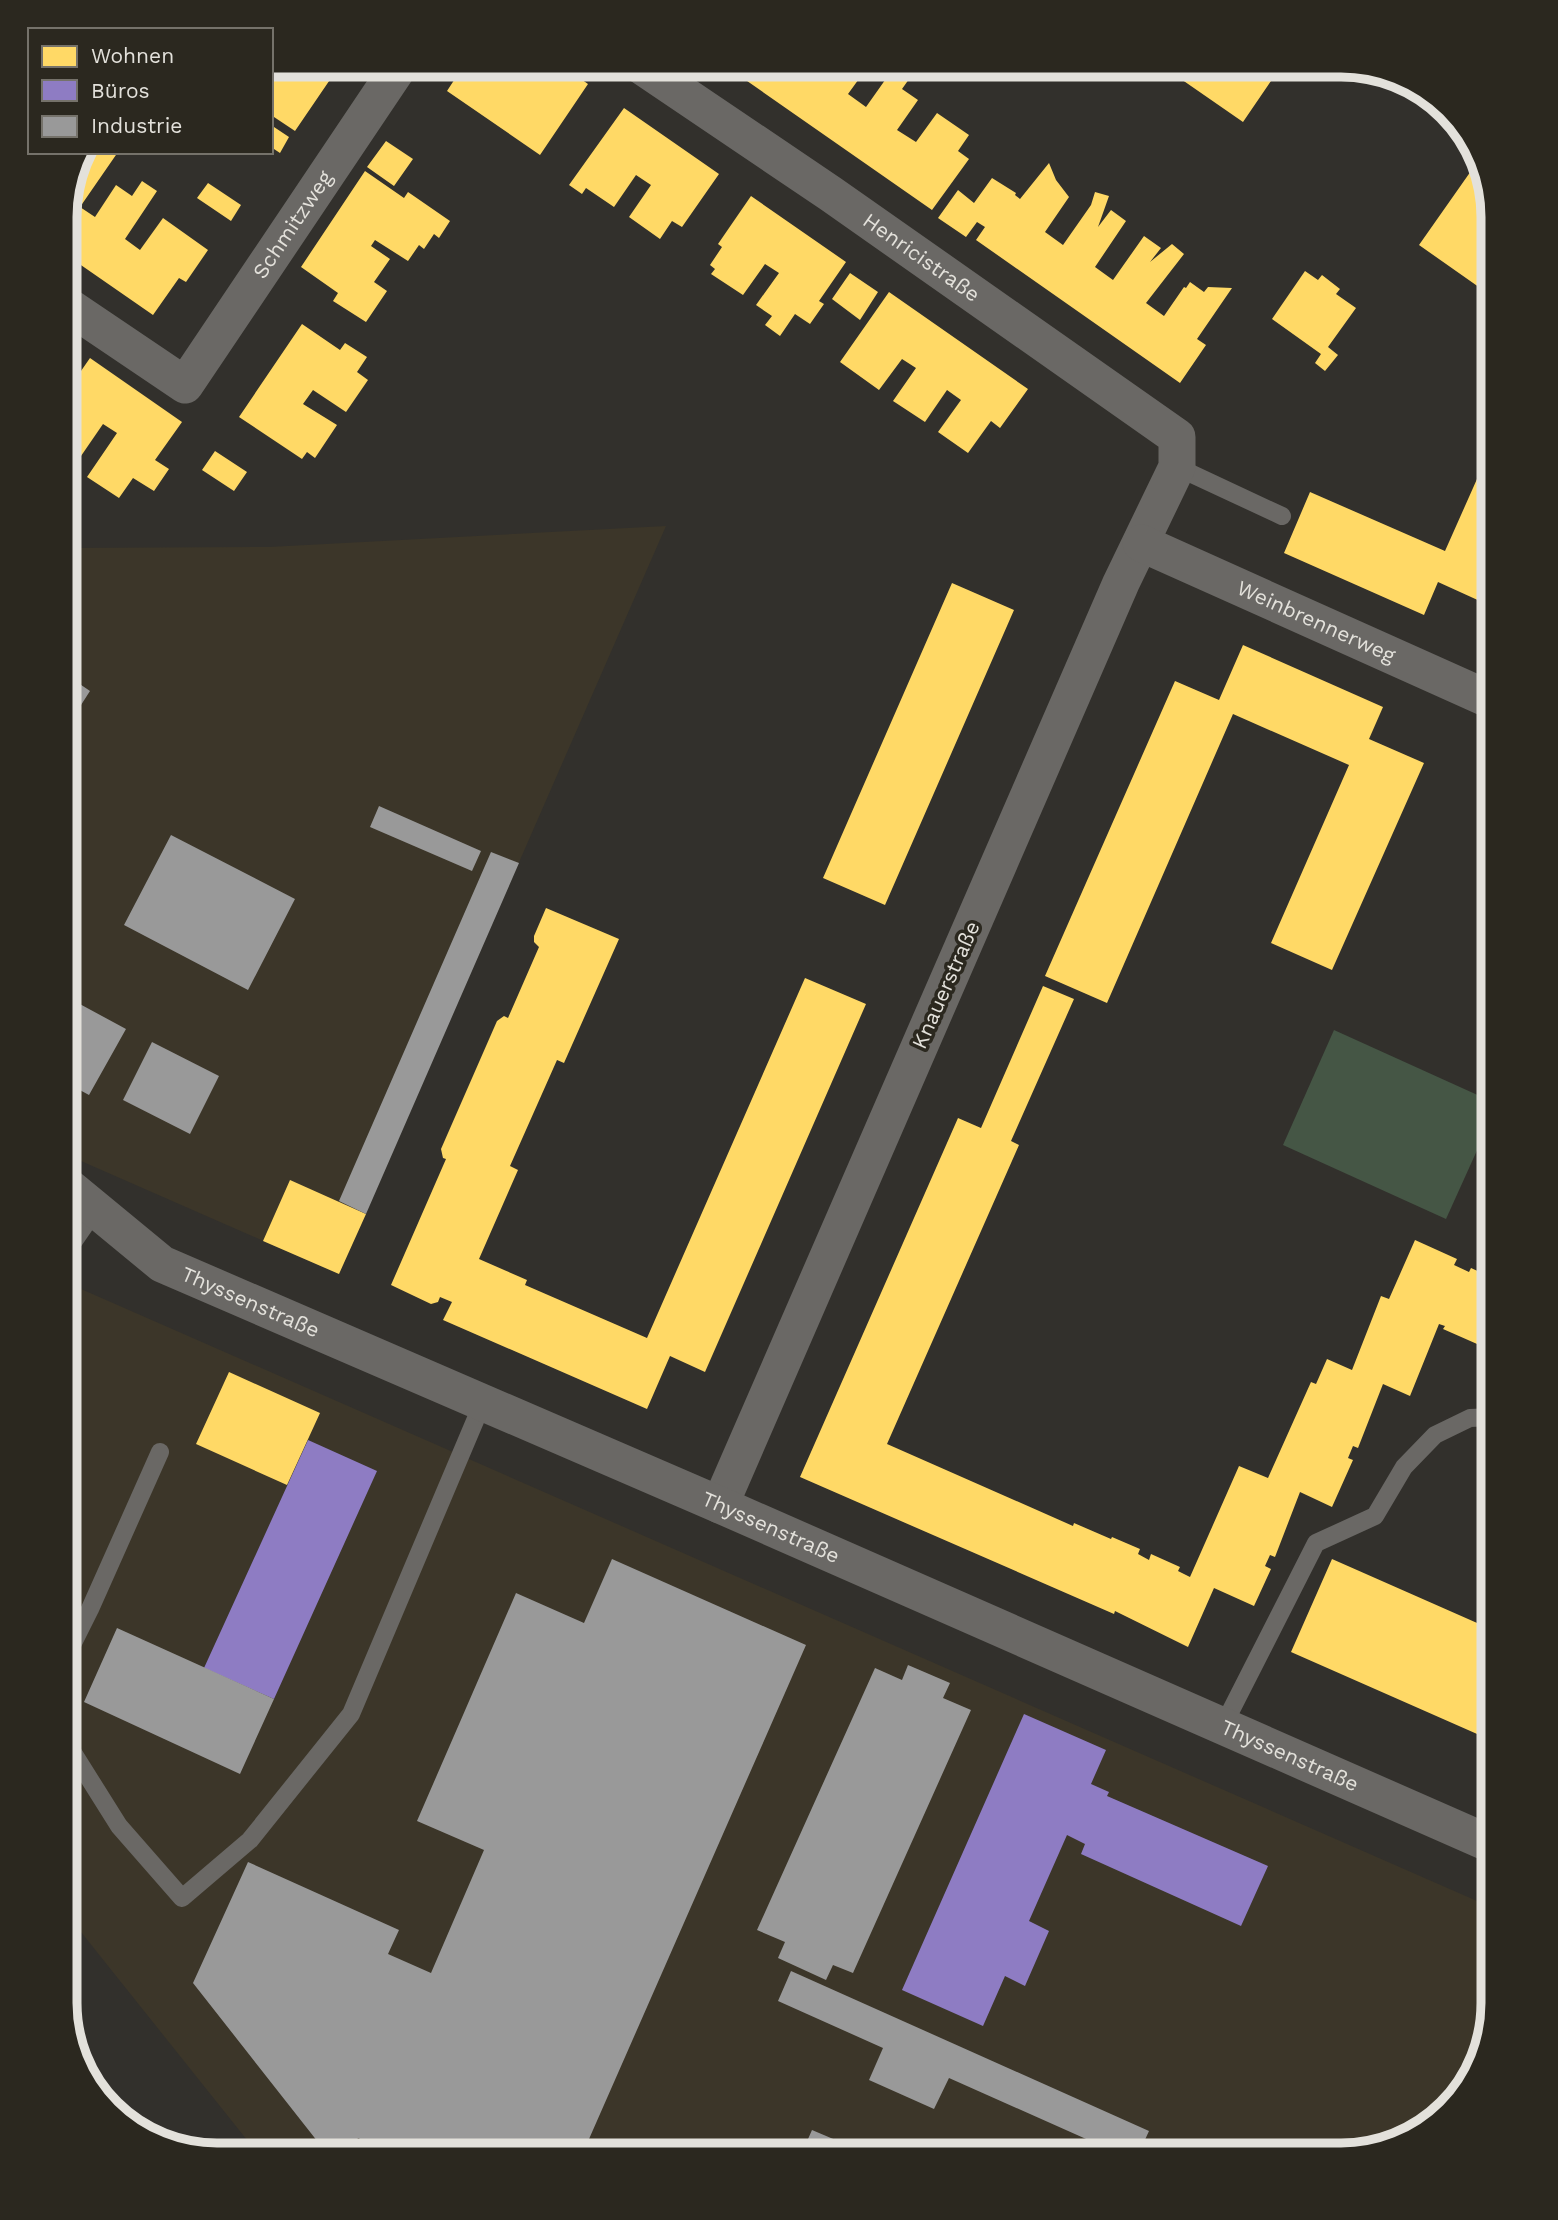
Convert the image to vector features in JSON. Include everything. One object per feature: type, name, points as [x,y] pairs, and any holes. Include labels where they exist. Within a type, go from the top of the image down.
[{"type":"street","name":"Schmitzweg","points":[[77,312],[185,385],[392,77]]},
{"type":"street","name":"Henricistraße","points":[[658,77],[831,194],[1177,452]]},
{"type":"street","name":"Knauerstraße","points":[[720,1505],[1141,543],[1177,452]]},
{"type":"street","name":"Weinbrennerweg","points":[[1141,543],[1481,696]]},
{"type":"street","name":"Thyssenstraße","points":[[77,1194],[162,1264],[720,1505],[1481,1841]]},
{"type":"lane","points":[[1177,452],[1282,516]]},
{"type":"lane","points":[[77,1237],[96,1209]]},
{"type":"lane","points":[[77,1759],[119,1826],[183,1898],[250,1840],[351,1714],[483,1402]]},
{"type":"lane","points":[[1223,1726],[1316,1543],[1376,1516],[1404,1467],[1435,1435],[1470,1419],[1481,1418]]},
{"type":"lane","points":[[77,1634],[160,1452]]},
{"type":"shaded area","points":[[666,526],[339,1274],[77,1159],[77,548],[269,547]]},
{"type":"shaded area","points":[[77,1287],[1481,1903],[1480,2021],[1476,2039],[1462,2073],[1440,2102],[1426,2114],[1394,2132],[1359,2142],[249,2143],[77,1927]]},
{"type":"green space","points":[[1334,1030],[1481,1097],[1481,1142],[1446,1219],[1283,1145]]},
{"type":"building: Wohnen","points":[[273,77],[332,77],[295,131],[273,116]]},
{"type":"building: Wohnen","points":[[456,77],[578,77],[588,84],[540,155],[447,91]]},
{"type":"building: Wohnen","points":[[741,77],[860,77],[848,94],[866,107],[887,77],[910,77],[902,89],[918,100],[897,130],[916,142],[937,113],[969,135],[958,151],[969,159],[932,210]]},
{"type":"building: Wohnen","points":[[1178,77],[1274,77],[1243,122]]},
{"type":"building: Wohnen","points":[[624,108],[719,174],[682,227],[672,221],[660,239],[629,217],[651,185],[636,175],[614,207],[586,188],[582,194],[569,185]]},
{"type":"building: Wohnen","points":[[273,126],[289,137],[280,153],[273,148]]},
{"type":"building: Wohnen","points":[[386,141],[413,159],[394,186],[367,167]]},
{"type":"building: Wohnen","points":[[92,154],[117,154],[80,207],[95,217],[116,185],[132,196],[142,181],[157,191],[125,239],[140,250],[163,218],[208,250],[186,282],[179,278],[153,315],[77,262],[78,199]]},
{"type":"building: Wohnen","points":[[1049,163],[1056,180],[1069,197],[1045,232],[1063,245],[1091,205],[1095,192],[1109,196],[1098,227],[1111,210],[1126,221],[1095,267],[1113,280],[1144,236],[1161,248],[1150,262],[1172,244],[1184,254],[1146,303],[1164,316],[1190,282],[1204,292],[1208,287],[1232,288],[1197,339],[1206,345],[1180,383],[976,240],[985,227],[977,222],[966,237],[938,218],[958,190],[974,203],[992,178],[1016,193],[1020,199]]},
{"type":"building: Wohnen","points":[[1472,170],[1480,199],[1481,289],[1419,245]]},
{"type":"building: Wohnen","points":[[365,171],[404,198],[408,192],[450,221],[439,238],[434,234],[424,249],[419,245],[408,261],[375,240],[371,246],[390,259],[374,282],[387,291],[366,322],[333,301],[338,293],[301,267]]},
{"type":"building: Wohnen","points":[[208,183],[241,205],[231,221],[197,198]]},
{"type":"building: Wohnen","points":[[751,196],[846,262],[819,301],[824,304],[810,324],[795,314],[780,336],[765,325],[772,316],[756,305],[779,273],[765,264],[743,295],[711,274],[715,269],[710,265],[722,247],[718,244]]},
{"type":"building: Wohnen","points":[[1305,271],[1318,280],[1322,275],[1340,289],[1336,294],[1356,308],[1328,347],[1338,355],[1325,371],[1315,363],[1321,354],[1272,319]]},
{"type":"building: Wohnen","points":[[850,273],[878,292],[860,320],[832,299]]},
{"type":"building: Wohnen","points":[[889,292],[1028,389],[1000,428],[991,421],[968,453],[938,432],[961,400],[947,390],[925,422],[893,401],[916,368],[902,359],[879,390],[840,362]]},
{"type":"building: Wohnen","points":[[302,324],[340,350],[345,343],[367,357],[357,372],[368,380],[346,412],[313,390],[303,404],[337,425],[315,458],[307,452],[302,459],[239,417]]},
{"type":"building: Wohnen","points":[[90,358],[182,422],[155,460],[169,469],[154,491],[133,478],[119,498],[87,477],[117,433],[103,424],[81,456],[77,454],[77,377]]},
{"type":"building: Wohnen","points":[[215,451],[247,472],[234,491],[202,470]]},
{"type":"building: Wohnen","points":[[1481,470],[1481,602],[1438,582],[1424,615],[1284,553],[1310,492],[1445,551]]},
{"type":"building: Wohnen","points":[[952,583],[1014,610],[885,905],[823,878]]},
{"type":"building: Wohnen","points":[[1243,645],[1383,707],[1369,739],[1424,763],[1332,970],[1271,943],[1349,765],[1233,714],[1107,1003],[1045,976],[1175,681],[1219,700]]},
{"type":"building: Wohnen","points":[[546,908],[619,939],[564,1063],[557,1060],[510,1166],[518,1170],[479,1259],[527,1280],[525,1285],[647,1338],[805,978],[866,1004],[705,1372],[670,1356],[647,1409],[443,1320],[452,1302],[440,1297],[438,1302],[431,1304],[391,1285],[446,1159],[443,1158],[441,1149],[497,1021],[504,1016],[508,1018],[539,947],[534,942],[534,936]]},
{"type":"building: Wohnen","points":[[1043,986],[1074,999],[1011,1141],[1019,1145],[887,1444],[1073,1526],[1074,1523],[1140,1549],[1138,1554],[1149,1560],[1151,1554],[1180,1567],[1178,1571],[1190,1577],[1239,1466],[1268,1478],[1311,1382],[1316,1384],[1327,1359],[1352,1370],[1381,1296],[1389,1299],[1415,1240],[1457,1259],[1454,1265],[1469,1272],[1471,1268],[1481,1273],[1481,1346],[1443,1329],[1445,1326],[1439,1324],[1410,1396],[1383,1384],[1358,1448],[1353,1446],[1348,1458],[1353,1460],[1332,1507],[1300,1492],[1275,1557],[1270,1555],[1265,1566],[1271,1569],[1254,1606],[1214,1588],[1188,1647],[1115,1611],[1114,1614],[800,1477],[958,1118],[981,1128]]},
{"type":"building: Wohnen","points":[[290,1180],[366,1214],[339,1274],[263,1241]]},
{"type":"building: Wohnen","points":[[229,1372],[320,1413],[287,1485],[196,1444]]},
{"type":"building: Wohnen","points":[[1332,1559],[1481,1625],[1481,1736],[1291,1652]]},
{"type":"building: Büros","points":[[308,1440],[377,1471],[274,1699],[204,1668]]},
{"type":"building: Büros","points":[[1024,1714],[1106,1750],[1091,1784],[1109,1792],[1107,1796],[1268,1866],[1241,1926],[1081,1854],[1085,1844],[1067,1835],[1029,1921],[1049,1931],[1025,1986],[1005,1976],[983,2026],[902,1990]]},
{"type":"building: Industrie","points":[[77,682],[90,691],[77,711]]},
{"type":"building: Industrie","points":[[379,806],[481,851],[472,871],[370,827]]},
{"type":"building: Industrie","points":[[171,835],[295,899],[248,990],[124,925]]},
{"type":"building: Industrie","points":[[491,852],[519,863],[366,1214],[339,1201]]},
{"type":"building: Industrie","points":[[77,1002],[126,1029],[89,1095],[77,1088]]},
{"type":"building: Industrie","points":[[152,1042],[219,1076],[190,1134],[123,1100]]},
{"type":"building: Industrie","points":[[612,1559],[806,1645],[587,2143],[369,2143],[358,2138],[355,2143],[319,2143],[193,1983],[248,1862],[399,1930],[388,1954],[431,1973],[484,1850],[417,1821],[516,1593],[584,1623]]},
{"type":"building: Industrie","points":[[117,1628],[274,1699],[240,1774],[84,1702]]},
{"type":"building: Industrie","points":[[908,1665],[950,1683],[943,1698],[971,1710],[853,1973],[833,1965],[826,1980],[778,1958],[785,1942],[757,1930],[875,1668],[902,1680]]},
{"type":"building: Industrie","points":[[791,1971],[1149,2131],[1144,2143],[1095,2143],[949,2078],[934,2109],[869,2080],[883,2048],[778,2001]]},
{"type":"building: Industrie","points":[[812,2130],[843,2143],[806,2143]]}]
